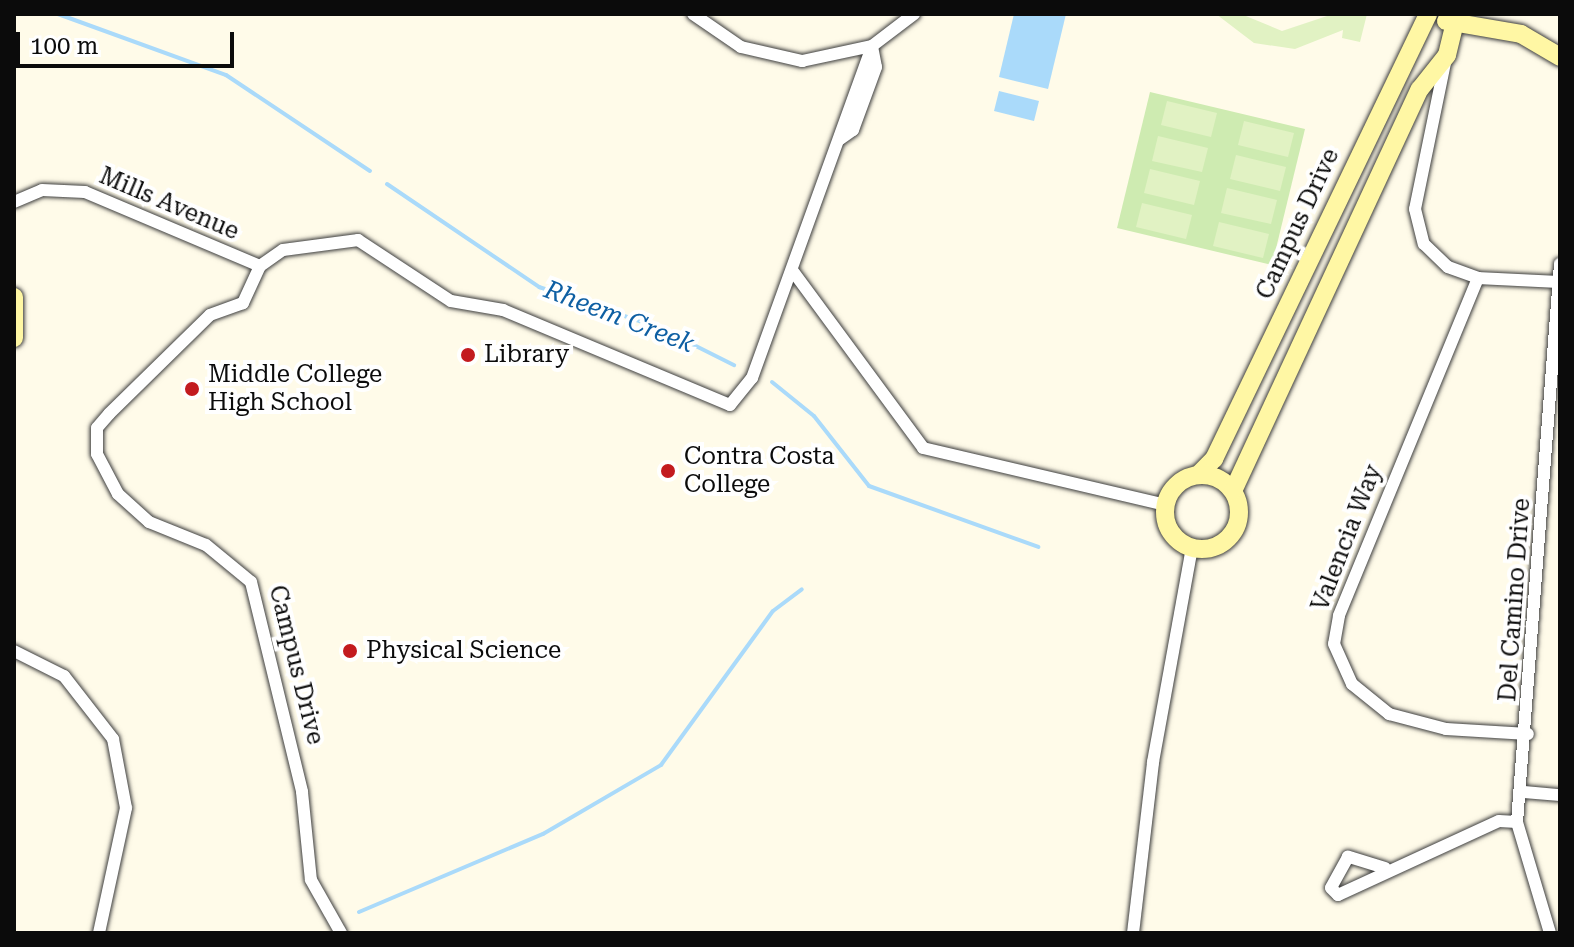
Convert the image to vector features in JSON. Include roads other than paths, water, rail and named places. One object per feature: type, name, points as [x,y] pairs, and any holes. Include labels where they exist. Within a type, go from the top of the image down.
[{"type":"street","points":[[693,14],[719,36],[764,55],[802,61],[872,46],[914,14]]},
{"type":"street","name":"Campus Drive","points":[[1198,475],[1214,459],[1428,15],[1456,18],[1521,34],[1560,57]]},
{"type":"street","points":[[1456,18],[1415,221],[1439,261],[1478,278],[1558,282]]},
{"type":"street","points":[[260,266],[283,250],[358,240],[451,301],[503,310],[722,406],[746,391],[872,46]]},
{"type":"street","points":[[1233,491],[1198,475],[1176,485],[1166,505],[1168,528],[1192,548],[1214,547],[1233,533],[1239,512],[1233,491],[1420,89],[1447,55]]},
{"type":"street","name":"Mills Avenue","points":[[14,202],[42,190],[85,192],[260,266]]},
{"type":"street","name":"Del Camino Drive","points":[[1550,933],[1517,822],[1524,792],[1560,264]]},
{"type":"street","name":"Campus Drive","points":[[260,266],[243,303],[210,315],[109,414],[97,428],[97,454],[118,494],[149,522],[206,545],[251,582],[302,792],[311,880],[339,930]]},
{"type":"street","points":[[792,270],[923,448],[1166,505]]},
{"type":"street","name":"Valencia Way","points":[[1478,278],[1344,601],[1334,644],[1352,684],[1389,714],[1446,729],[1528,734]]},
{"type":"street","points":[[14,297],[14,338]]},
{"type":"street","points":[[1133,933],[1153,762],[1192,548]]},
{"type":"street","points":[[14,651],[64,676],[113,739],[125,780],[125,822],[99,933]]},
{"type":"street","points":[[1524,792],[1560,795]]},
{"type":"street","points":[[1385,868],[1499,821],[1517,822]]},
{"type":"water","points":[[1014,14],[1066,14],[1048,89],[999,77]]},
{"type":"water","points":[[999,91],[1039,101],[1034,121],[994,111]]},
{"type":"waterway","name":"Rheem Creek","points":[[58,14],[226,75],[370,171]]},
{"type":"waterway","name":"Rheem Creek","points":[[387,184],[539,287],[660,328],[734,365]]},
{"type":"waterway","name":"Rheem Creek","points":[[772,382],[814,416],[869,486],[1038,547]]},
{"type":"waterway","points":[[359,912],[543,834],[661,765],[773,611],[802,589]]},
{"type":"place","name":"Library","points":[[468,355]]},
{"type":"place","name":"Middle College High School","points":[[192,389]]},
{"type":"place","name":"Contra Costa College","points":[[668,471]]},
{"type":"place","name":"Physical Science","points":[[350,651]]}]
